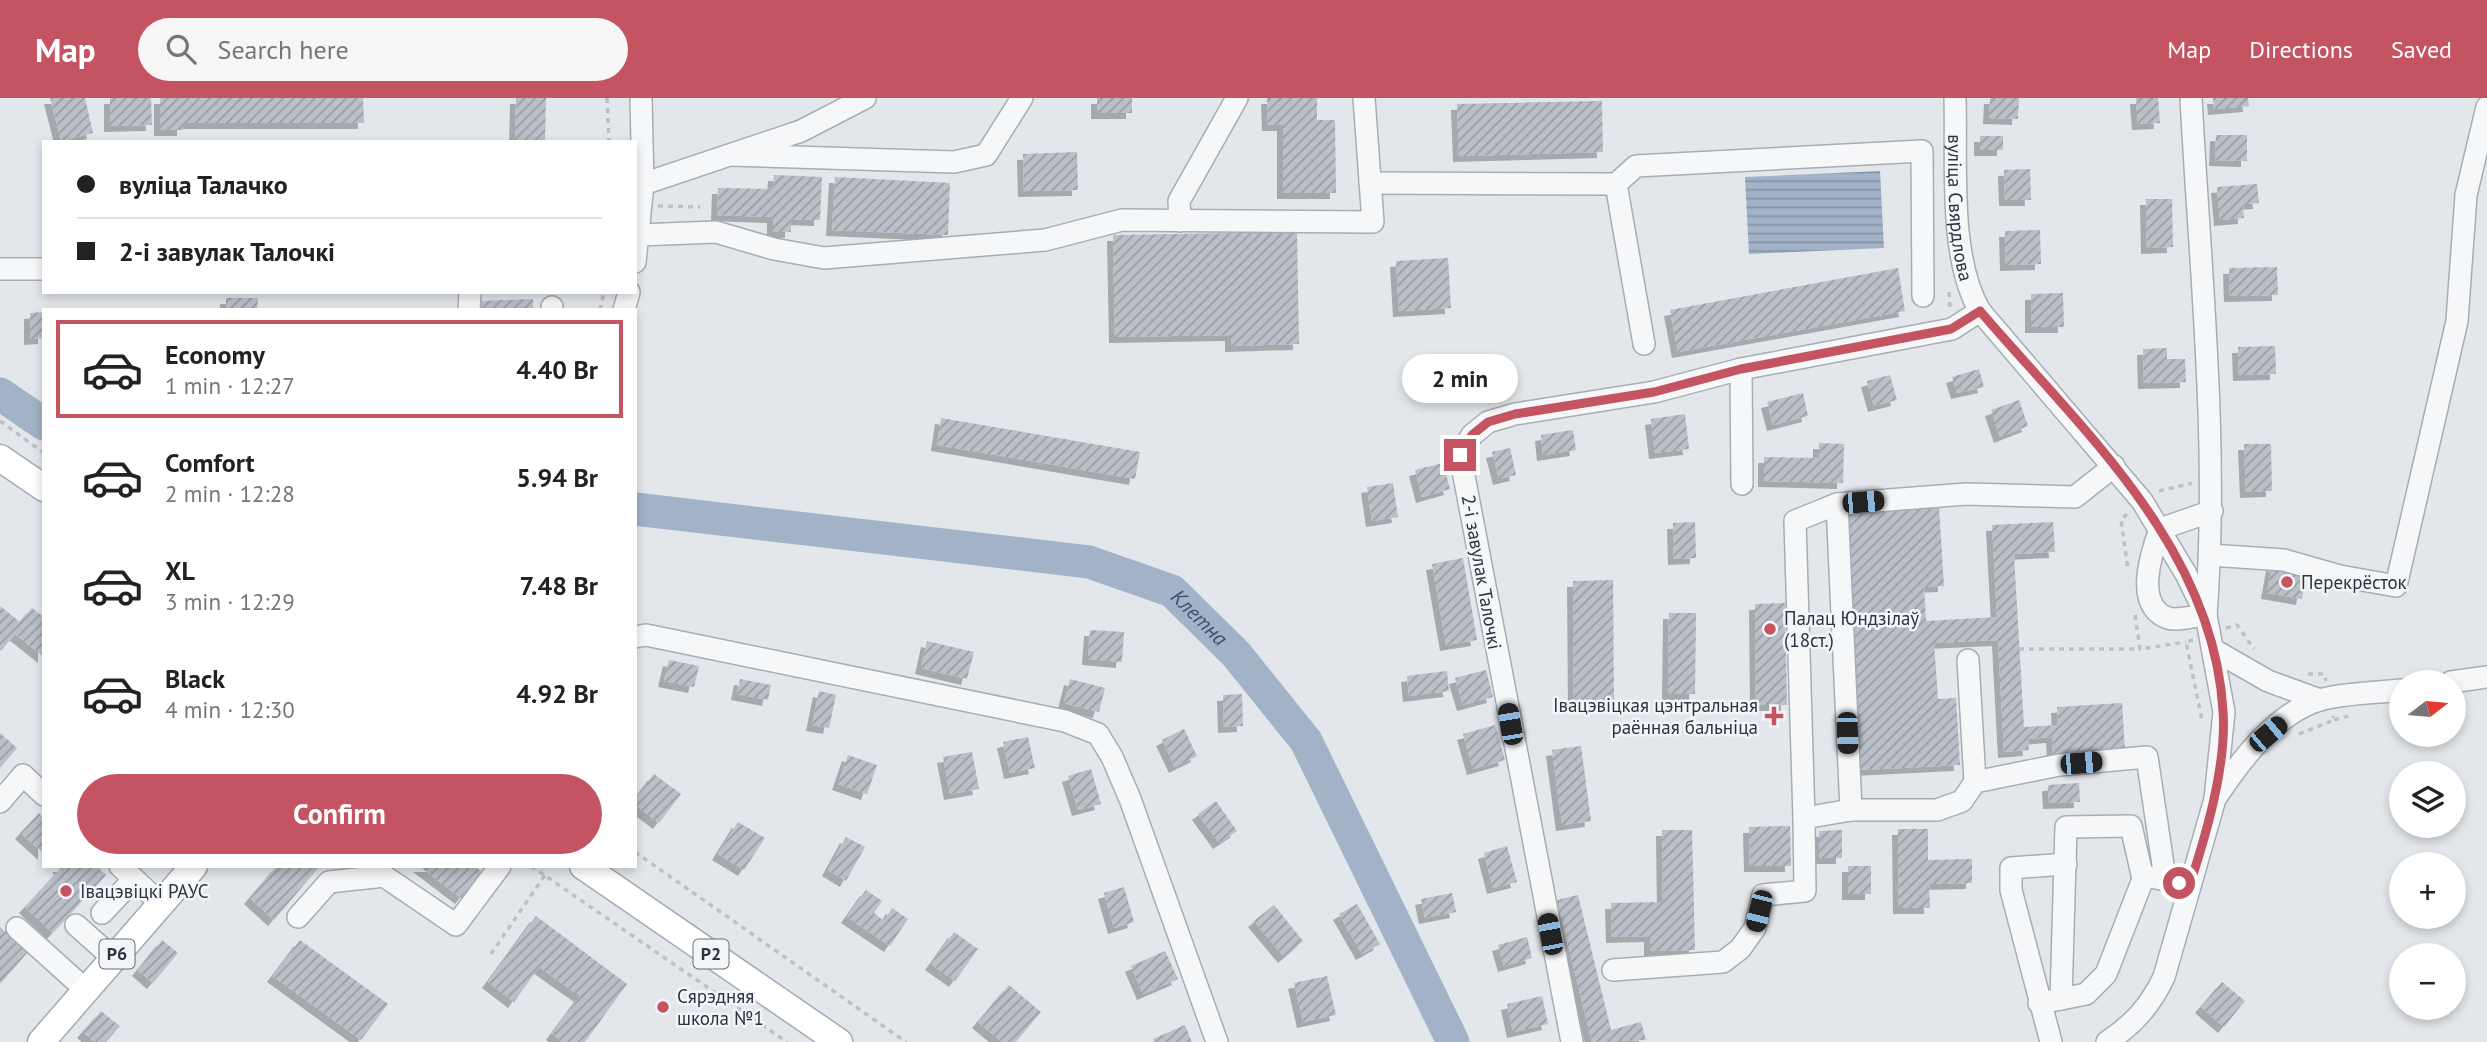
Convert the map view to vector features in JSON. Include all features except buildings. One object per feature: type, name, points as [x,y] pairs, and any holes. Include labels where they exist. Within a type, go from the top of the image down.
[{"type":"main road","points":[[0,458],[42,487]]},
{"type":"main road","name":"Р6","points":[[41,1042],[192,868]]},
{"type":"main road","name":"Р2","points":[[586,868],[839,1042]]},
{"type":"street","points":[[637,248],[642,195],[641,98]]},
{"type":"street","points":[[642,195],[730,155],[801,131],[865,98]]},
{"type":"street","points":[[730,155],[954,162],[986,155],[1023,98]]},
{"type":"street","points":[[1180,221],[1179,201],[1237,98]]},
{"type":"street","points":[[639,235],[716,232],[774,250],[824,258],[1045,240],[1122,220],[1373,222],[1364,98]]},
{"type":"street","name":"вуліца Свярдлова","points":[[1955,98],[1959,240],[1967,289],[1980,311],[2114,467],[2160,528],[2206,615],[2224,712],[2215,799]]},
{"type":"street","name":"вуліца Свярдлова","points":[[2191,98],[2212,511],[2206,615]]},
{"type":"street","points":[[2210,555],[2284,560],[2340,576],[2396,586],[2457,321],[2466,195],[2487,107]]},
{"type":"street","points":[[1370,183],[1616,184],[1636,166],[1922,151],[1923,296]]},
{"type":"street","points":[[1616,184],[1644,344]]},
{"type":"street","points":[[0,269],[42,269]]},
{"type":"street","name":"2-і завулак Талочкі","points":[[1572,1042],[1460,455],[1472,435],[1497,419],[1654,392],[1741,369],[1951,329],[1980,311]]},
{"type":"street","points":[[1741,369],[1742,484]]},
{"type":"street","points":[[1613,970],[1723,962],[1740,949],[1755,928],[1763,895],[1805,891],[1795,521],[1837,504],[1966,494],[2075,497],[2114,467]]},
{"type":"street","points":[[1837,504],[1851,810]]},
{"type":"street","points":[[2206,615],[2169,619],[2157,611],[2151,598],[2146,570],[2160,528],[2212,511]]},
{"type":"street","points":[[637,637],[659,638],[1065,721],[1098,734],[1112,757],[1130,799],[1217,1042]]},
{"type":"street","points":[[2214,650],[2268,681],[2320,700]]},
{"type":"street","points":[[1804,818],[1851,810],[1937,810],[1962,801],[1975,782],[1968,660]]},
{"type":"street","points":[[2466,680],[2487,677]]},
{"type":"street","points":[[2107,1042],[2130,1026],[2151,1004],[2164,977],[2215,799],[2236,768],[2268,734],[2295,711],[2320,700],[2389,691]]},
{"type":"street","points":[[1975,782],[2059,765],[2147,757],[2165,878]]},
{"type":"street","points":[[0,802],[23,775],[42,793]]},
{"type":"street","points":[[2039,1003],[2061,999],[2086,994],[2106,974],[2143,879],[2132,826],[2066,827],[2061,999]]},
{"type":"street","points":[[2052,1042],[2039,1003],[2011,890],[2011,868],[2066,864]]},
{"type":"street","points":[[298,917],[329,883],[384,876],[456,925],[499,868]]},
{"type":"street","points":[[102,913],[127,873],[160,903]]},
{"type":"street","points":[[2143,879],[2165,878],[2189,887]]},
{"type":"street","points":[[76,925],[113,958]]},
{"type":"street","points":[[17,928],[86,990]]},
{"type":"path","points":[[607,98],[609,140]]},
{"type":"path","points":[[642,195],[700,207]]},
{"type":"path","points":[[0,421],[42,452]]},
{"type":"path","points":[[2019,649],[2140,649]]},
{"type":"path","points":[[637,853],[906,1042]]},
{"type":"path","points":[[534,868],[787,1042]]},
{"type":"path","points":[[491,954],[545,875]]},
{"type":"water","points":[[1880,171],[1884,248],[1749,254],[1745,177]]},
{"type":"waterway","name":"Клетна","points":[[0,394],[42,423]]},
{"type":"waterway","name":"Клетна","points":[[637,509],[1089,562],[1172,591],[1236,654],[1306,741],[1453,1042]]},
{"type":"place","name":"Перекрёсток","points":[[2287,582]]},
{"type":"place","name":"Палац Юндзілаў (18ст.)","points":[[1770,629]]},
{"type":"place","name":"Івацэвіцкая цэнтральная раённая бальніца","points":[[1774,716]]},
{"type":"place","name":"Івацэвіцкі РАУС","points":[[66,891]]},
{"type":"place","name":"Сярэдняя школа №1","points":[[663,1007]]},
{"type":"route","points":[[1460,455],[1472,435],[1488,422],[1515,414],[1654,392],[1741,369],[1951,329],[1968,321],[1980,311],[2142,501],[2186,574],[2206,615],[2224,712],[2215,799],[2189,887],[2179,883]]}]
